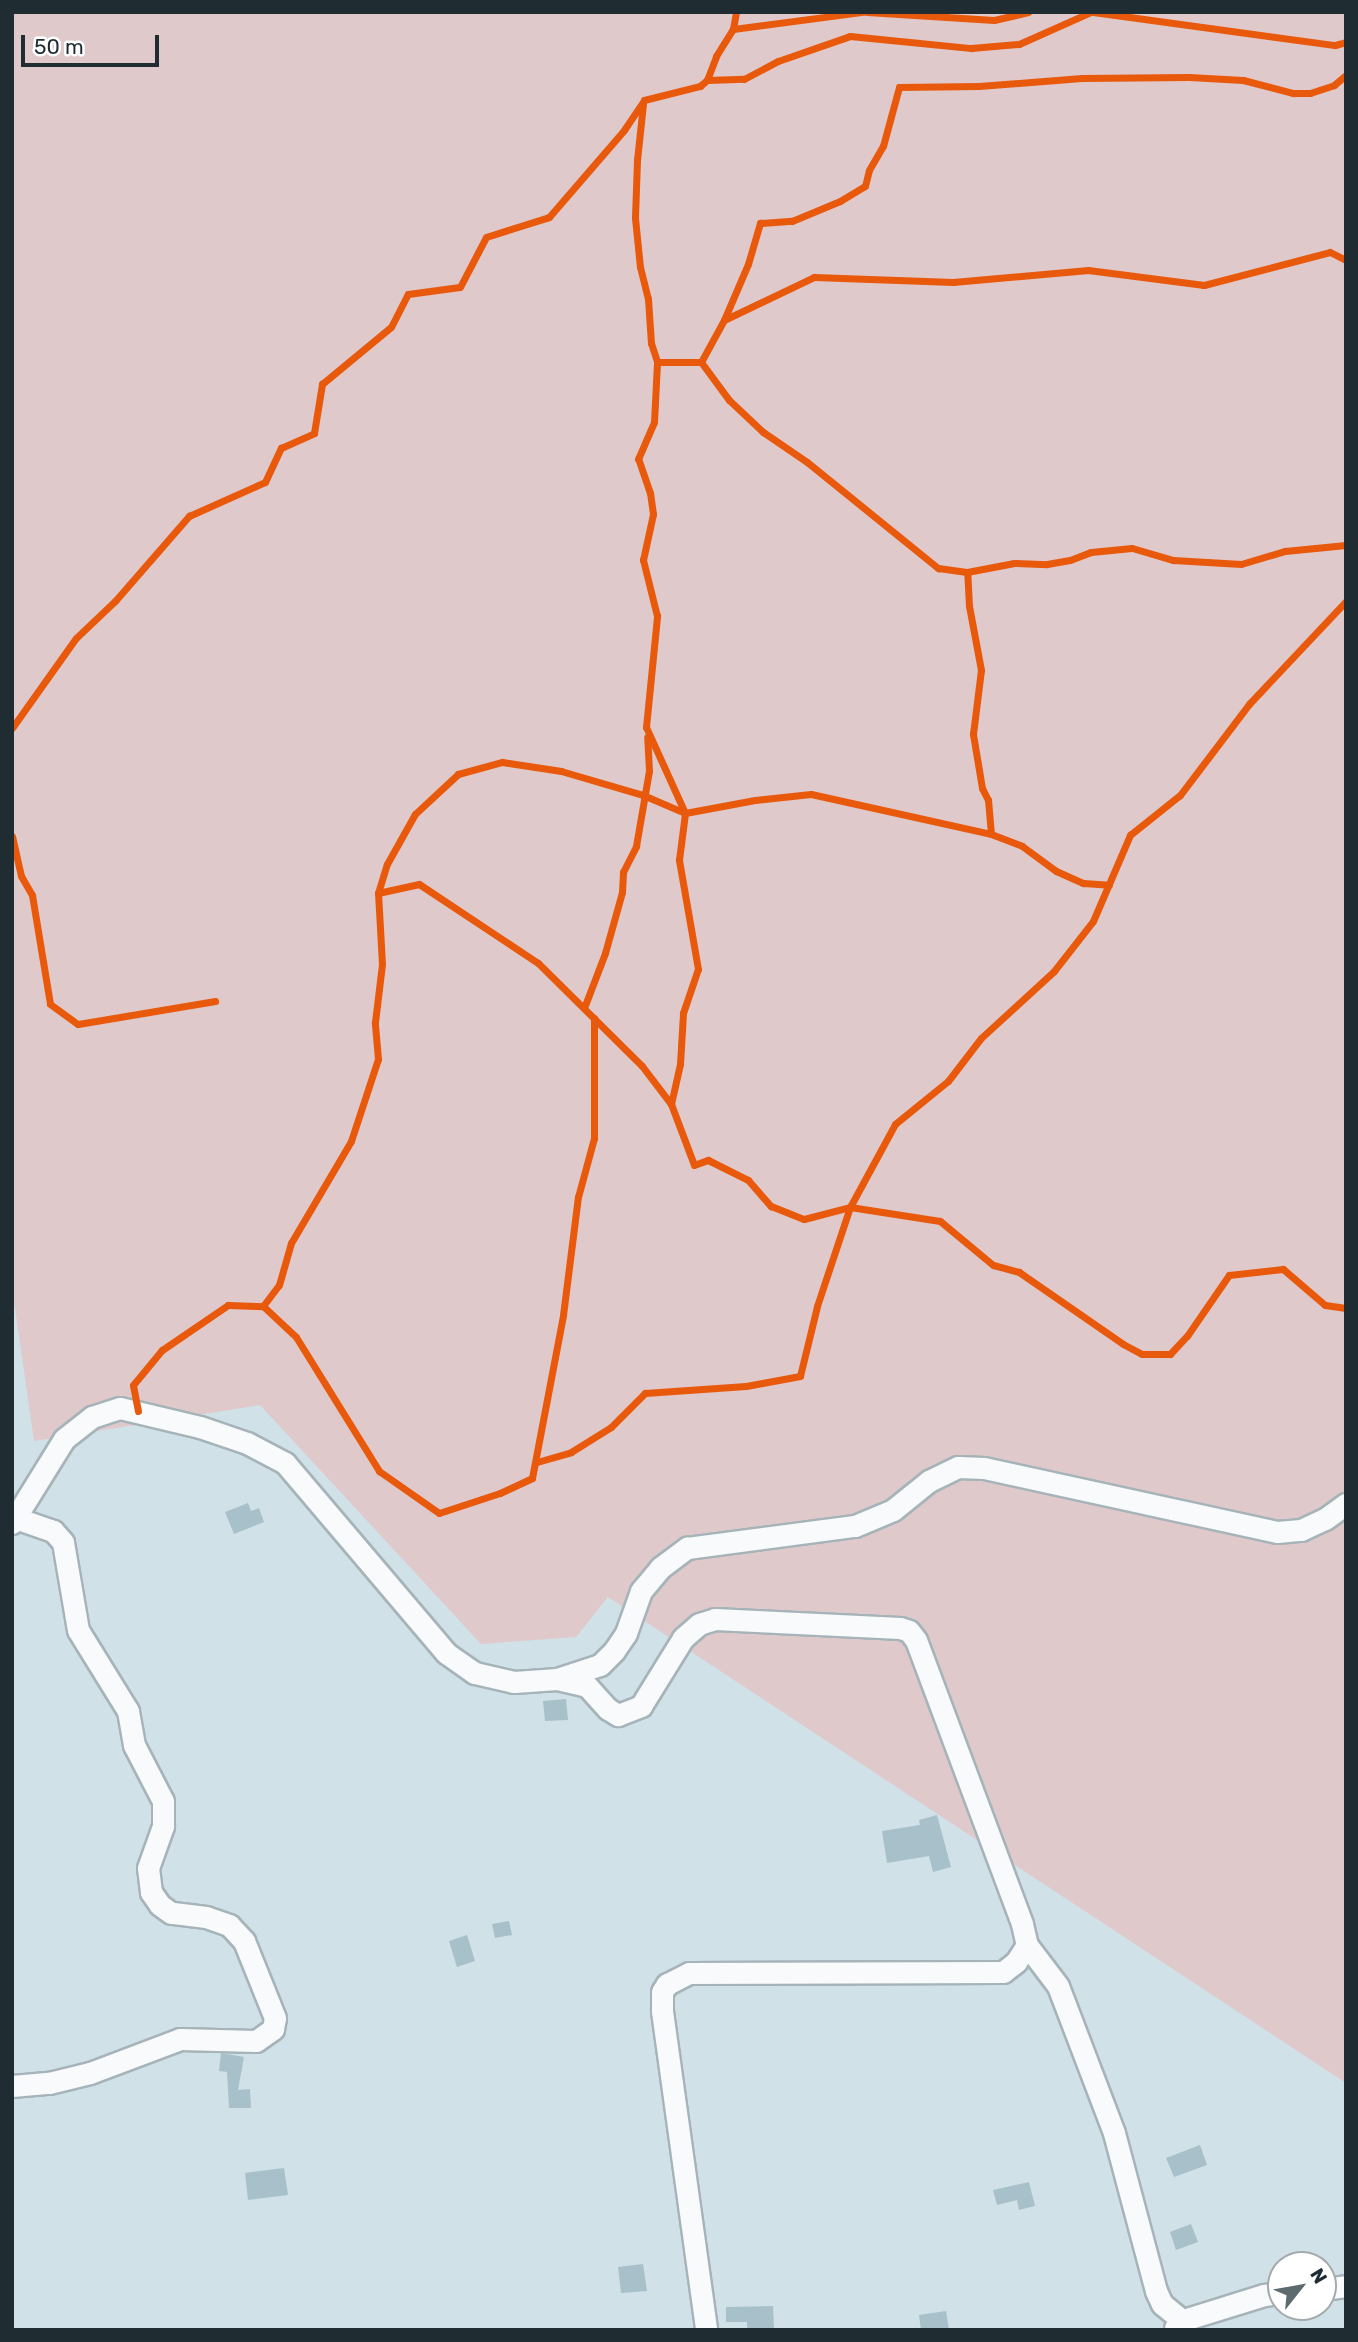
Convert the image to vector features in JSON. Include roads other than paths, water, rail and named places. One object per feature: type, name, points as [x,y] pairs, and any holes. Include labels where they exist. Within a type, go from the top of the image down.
[{"type":"street","points":[[12,2086],[49,2083],[90,2073],[180,2039],[256,2041],[273,2029],[275,2018],[244,1941],[229,1925],[206,1917],[171,1913],[160,1905],[151,1892],[148,1868],[163,1826],[163,1801],[134,1745],[128,1711],[78,1630],[63,1542],[52,1531],[14,1520],[64,1439],[92,1416],[120,1408],[200,1427],[247,1443],[285,1463],[446,1653],[475,1673],[514,1682],[557,1679],[600,1665],[614,1651],[625,1633],[641,1591],[660,1568],[687,1548],[855,1526],[893,1510],[929,1480],[958,1467],[984,1468],[1277,1532],[1300,1530],[1325,1520],[1346,1504]]},
{"type":"street","points":[[557,1679],[587,1686],[608,1709],[618,1715],[641,1706],[683,1638],[699,1624],[715,1619],[900,1628],[909,1631],[916,1640],[1022,1924],[1027,1945],[1058,1986],[1110,2120],[1156,2291],[1179,2326],[1267,2296]]},
{"type":"street","points":[[706,2330],[662,2011],[662,1992],[667,1984],[672,1979],[689,1973],[1003,1972],[1016,1962],[1027,1945]]}]
